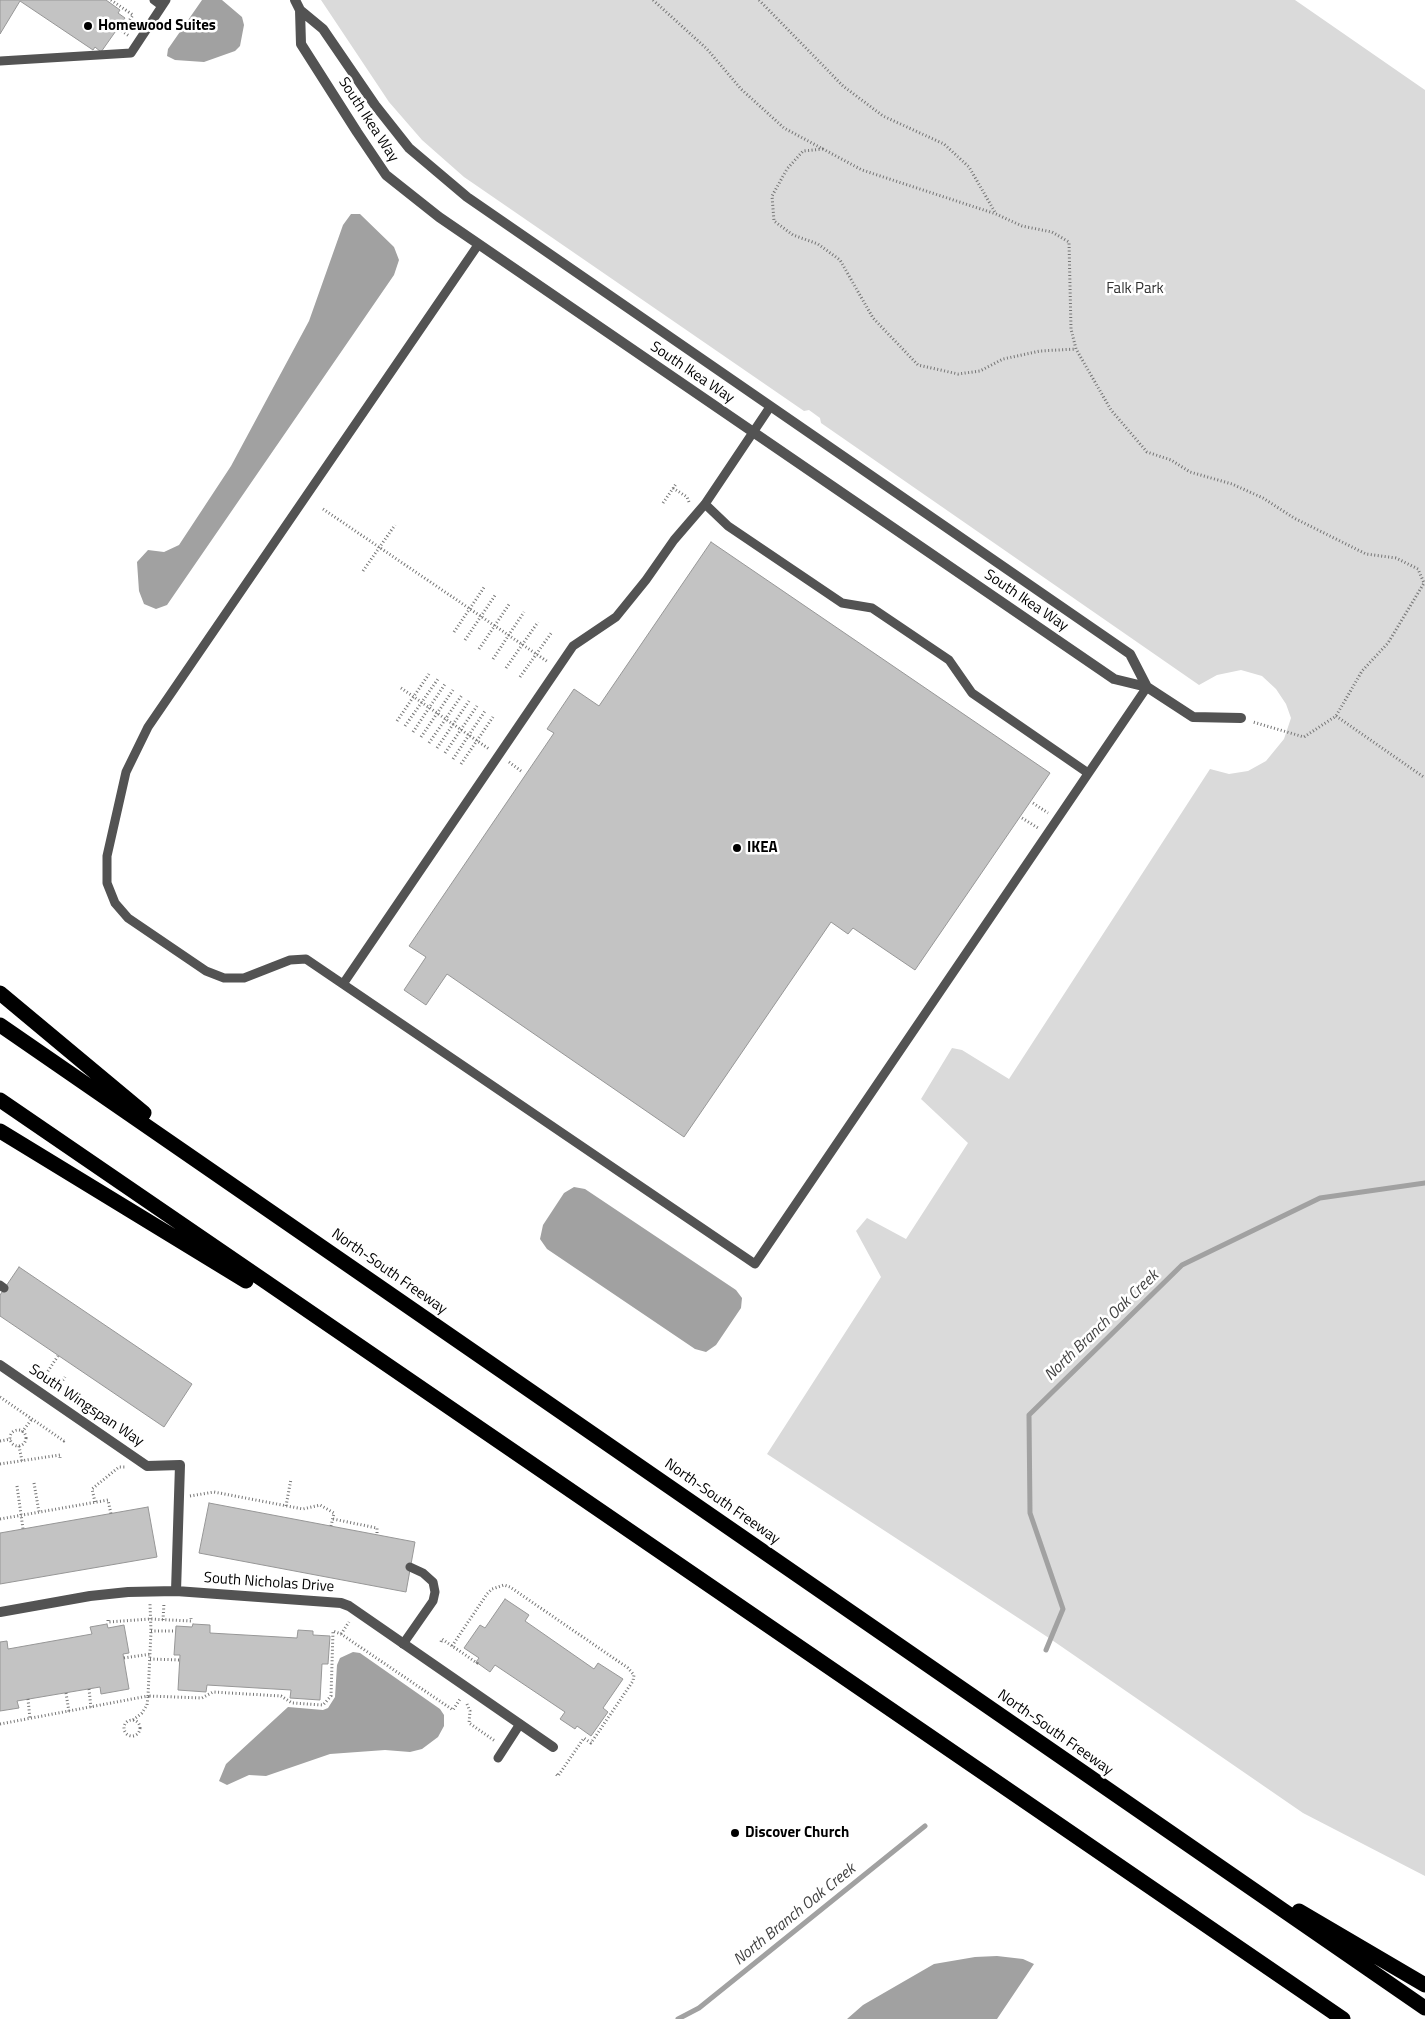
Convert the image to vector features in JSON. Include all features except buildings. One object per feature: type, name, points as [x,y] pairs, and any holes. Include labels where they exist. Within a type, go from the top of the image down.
[{"type":"highway","points":[[0,994],[218,1175]]},
{"type":"highway","name":"North-South Freeway","points":[[0,1025],[1425,2008]]},
{"type":"highway","points":[[0,1100],[1342,2019]]},
{"type":"highway","points":[[0,1131],[394,1371]]},
{"type":"highway","points":[[1190,1847],[1425,1985]]},
{"type":"highway","points":[[1220,1935],[1325,2019]]},
{"type":"street","name":"South Ikea Way","points":[[295,0],[300,10],[301,44],[386,175],[478,245],[1114,679],[1147,687],[1193,717],[1241,718]]},
{"type":"street","name":"South Ikea Way","points":[[300,10],[323,28],[375,105],[409,148],[460,191],[495,218],[1130,654],[1147,687]]},
{"type":"street","name":"South Wingspan Way","points":[[0,1365],[146,1466],[180,1465],[176,1591]]},
{"type":"street","name":"South Nicholas Drive","points":[[0,1612],[90,1596],[176,1591],[341,1603],[349,1606],[554,1747]]},
{"type":"lane","points":[[0,61],[131,53],[164,3],[154,0]]},
{"type":"lane","points":[[478,245],[148,727],[126,772],[112,824],[107,856],[106,882],[115,903],[128,918],[206,972],[224,978],[244,978],[290,960],[306,959],[755,1264],[1147,687]]},
{"type":"lane","points":[[343,984],[573,646],[616,617],[646,580],[674,540],[705,504],[770,407]]},
{"type":"lane","points":[[705,504],[728,526],[842,603],[872,608],[949,660],[972,693],[1088,772]]},
{"type":"lane","points":[[403,1644],[433,1601],[435,1592],[433,1582],[423,1573],[410,1567]]},
{"type":"lane","points":[[498,1758],[520,1724]]},
{"type":"path","points":[[111,0],[133,15],[122,31],[138,42]]},
{"type":"path","points":[[653,0],[707,49],[741,89],[784,128],[862,170],[996,214],[1022,226],[1052,232],[1069,242],[1071,330],[1076,349],[1111,410],[1147,452],[1171,460],[1190,472],[1232,484],[1263,498],[1294,518],[1366,554],[1396,558],[1418,569],[1424,582],[1388,643],[1362,671],[1336,716],[1304,737],[1241,718]]},
{"type":"path","points":[[759,0],[843,86],[884,116],[944,144],[969,167],[996,214]]},
{"type":"path","points":[[825,149],[803,151],[788,169],[772,196],[774,221],[792,235],[818,244],[840,260],[873,318],[918,365],[958,374],[980,371],[1003,358],[1040,350],[1076,349]]},
{"type":"path","points":[[663,503],[676,484]]},
{"type":"path","points":[[323,509],[557,669]]},
{"type":"path","points":[[364,571],[395,525]]},
{"type":"path","points":[[454,632],[485,586]]},
{"type":"path","points":[[465,640],[496,594]]},
{"type":"path","points":[[479,649],[510,603]]},
{"type":"path","points":[[493,659],[524,612]]},
{"type":"path","points":[[506,668],[538,622]]},
{"type":"path","points":[[520,677],[552,632]]},
{"type":"path","points":[[397,721],[429,674]]},
{"type":"path","points":[[405,726],[438,679]]},
{"type":"path","points":[[413,732],[445,684]]},
{"type":"path","points":[[401,688],[521,771]]},
{"type":"path","points":[[421,737],[453,690]]},
{"type":"path","points":[[429,743],[462,695]]},
{"type":"path","points":[[437,748],[469,701]]},
{"type":"path","points":[[445,754],[477,706]]},
{"type":"path","points":[[453,759],[485,711]]},
{"type":"path","points":[[1336,716],[1425,778]]},
{"type":"path","points":[[461,764],[493,717]]},
{"type":"path","points":[[35,1390],[58,1356]]},
{"type":"path","points":[[0,1397],[64,1441],[66,1439]]},
{"type":"path","points":[[22,1432],[32,1419]]},
{"type":"path","points":[[0,1441],[11,1438],[16,1431],[22,1432]]},
{"type":"path","points":[[19,1446],[26,1440],[22,1432]]},
{"type":"path","points":[[11,1438],[14,1445],[19,1446]]},
{"type":"path","points":[[19,1446],[22,1461]]},
{"type":"path","points":[[0,1464],[60,1455],[60,1458]]},
{"type":"path","points":[[95,1502],[92,1489],[119,1467],[126,1467],[132,1470]]},
{"type":"path","points":[[286,1506],[291,1479]]},
{"type":"path","points":[[34,1483],[39,1512]]},
{"type":"path","points":[[17,1486],[23,1529]]},
{"type":"path","points":[[190,1496],[214,1492],[303,1509],[320,1505],[331,1510],[334,1514],[332,1526]]},
{"type":"path","points":[[0,1519],[108,1500],[111,1514]]},
{"type":"path","points":[[333,1519],[377,1528],[376,1535]]},
{"type":"path","points":[[452,1646],[487,1594],[492,1589],[504,1585],[510,1587],[628,1668],[634,1675],[633,1681],[591,1743],[584,1738],[558,1776],[556,1774]]},
{"type":"path","points":[[133,1720],[138,1722],[141,1730],[135,1736],[130,1736],[125,1733],[124,1728],[128,1721],[133,1720],[142,1713],[147,1705],[151,1654],[150,1604]]},
{"type":"path","points":[[108,1620],[108,1622],[150,1619],[191,1621],[191,1618]]},
{"type":"path","points":[[151,1631],[176,1631]]},
{"type":"path","points":[[0,1724],[148,1696],[202,1698],[213,1692],[281,1696],[292,1702],[323,1705],[331,1696],[333,1632],[341,1634],[453,1710],[460,1698],[467,1704],[470,1711],[469,1723],[504,1748]]},
{"type":"path","points":[[441,1642],[442,1639],[477,1663],[475,1665]]},
{"type":"path","points":[[124,1658],[151,1654]]},
{"type":"path","points":[[150,1659],[180,1660]]},
{"type":"path","points":[[89,1689],[91,1708]]},
{"type":"path","points":[[66,1693],[69,1712]]},
{"type":"path","points":[[28,1699],[30,1719]]},
{"type":"green space","name":"Falk Park","points":[[321,0],[1295,0],[1425,90],[1425,1876],[1303,1813],[1049,1638],[767,1454],[881,1277],[856,1231],[867,1218],[906,1239],[968,1143],[921,1099],[952,1048],[962,1050],[1009,1079],[1210,769],[1229,774],[1248,771],[1266,761],[1284,739],[1291,718],[1286,704],[1276,689],[1262,676],[1241,670],[1217,675],[1199,685],[821,423],[820,418],[809,410],[804,411],[464,177],[422,140],[389,102]]},
{"type":"shaded area","points":[[202,0],[222,0],[242,17],[244,25],[240,46],[235,51],[204,62],[175,60],[167,56],[168,49]]},
{"type":"shaded area","points":[[351,214],[360,214],[394,247],[399,260],[394,275],[167,605],[156,609],[144,604],[139,591],[137,562],[148,550],[164,552],[179,545],[231,466],[309,321],[343,225]]},
{"type":"shaded area","points":[[574,1187],[585,1189],[736,1290],[742,1298],[741,1308],[716,1345],[706,1352],[695,1349],[547,1249],[540,1239],[543,1225],[564,1193]]},
{"type":"shaded area","points":[[353,1652],[360,1653],[440,1709],[444,1715],[444,1726],[438,1737],[422,1749],[410,1752],[385,1750],[330,1754],[266,1776],[249,1775],[227,1785],[219,1781],[226,1764],[288,1707],[323,1710],[328,1708],[335,1697],[337,1665],[340,1658]]},
{"type":"shaded area","points":[[997,1956],[1023,1959],[1034,1964],[997,2019],[847,2019],[863,2005],[934,1964],[975,1957]]},
{"type":"waterway","name":"North Branch Oak Creek","points":[[1046,1650],[1063,1609],[1030,1513],[1029,1415],[1182,1265],[1320,1198],[1425,1183]]},
{"type":"waterway","name":"North Branch Oak Creek","points":[[678,2019],[699,2008],[925,1826]]},
{"type":"place","name":"Homewood Suites","points":[[88,26]]},
{"type":"place","name":"IKEA","points":[[737,848]]},
{"type":"place","name":"Discover Church","points":[[735,1833]]}]
